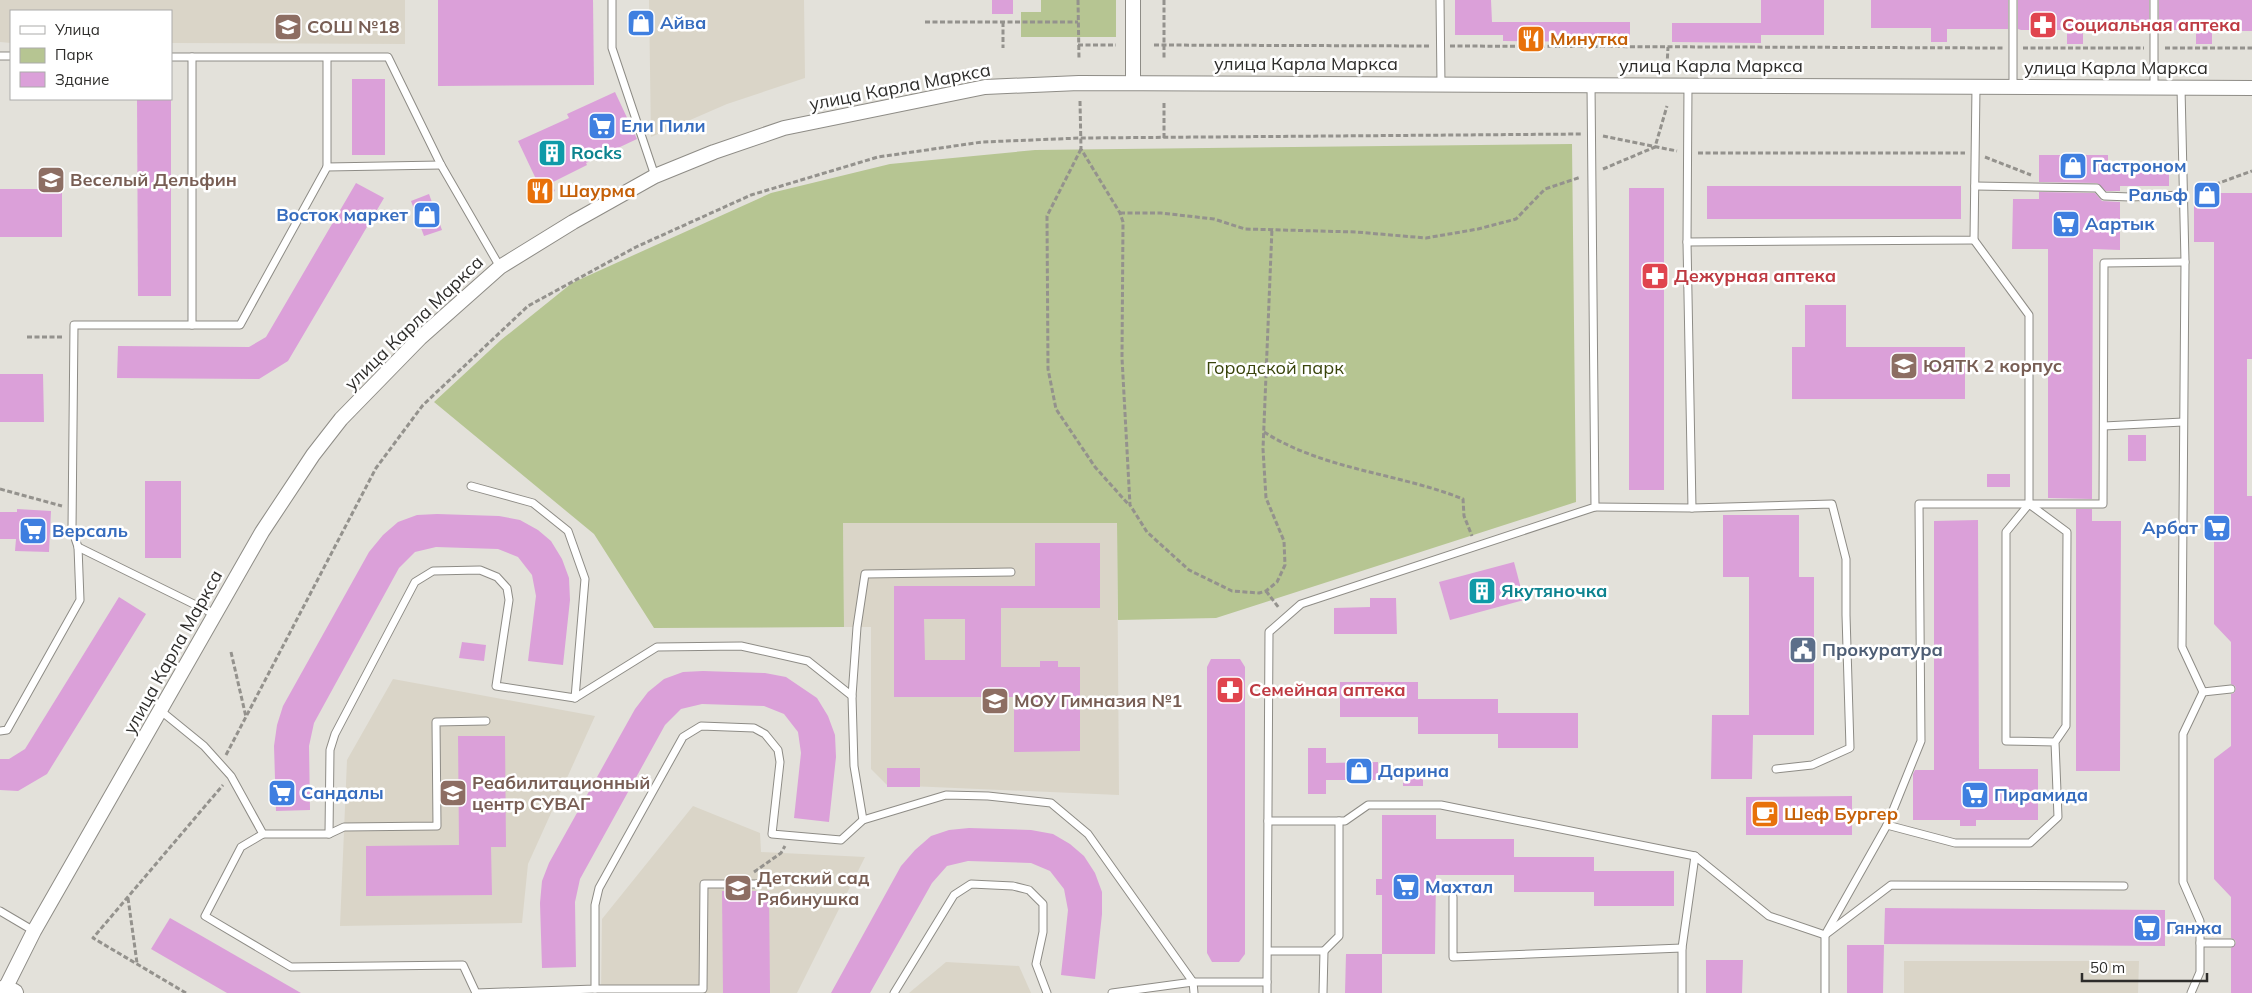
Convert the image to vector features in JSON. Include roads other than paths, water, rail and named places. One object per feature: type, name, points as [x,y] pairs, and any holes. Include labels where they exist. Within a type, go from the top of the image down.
[{"type":"street","points":[[1133,0],[1133,82]]},
{"type":"street","name":"улица Карла Маркса","points":[[7,991],[34,931],[262,532],[313,455],[342,419],[420,338],[500,267],[573,222],[655,176],[714,152],[784,128],[985,87],[1133,82],[2252,88]]},
{"type":"lane","points":[[612,0],[612,48],[655,176]]},
{"type":"lane","points":[[1440,0],[1441,84]]},
{"type":"lane","points":[[2013,0],[2013,87]]},
{"type":"lane","points":[[2154,0],[2154,88]]},
{"type":"lane","points":[[172,57],[388,57],[441,166],[500,267]]},
{"type":"lane","points":[[192,57],[192,325]]},
{"type":"lane","points":[[0,730],[7,730],[80,600],[78,547],[72,529],[74,325],[240,326],[328,167],[327,58]]},
{"type":"lane","points":[[1591,84],[1595,507]]},
{"type":"lane","points":[[1688,85],[1687,242],[1692,508]]},
{"type":"lane","points":[[1976,87],[1974,240],[2029,315],[2029,504],[2006,532],[2006,741],[2056,742]]},
{"type":"lane","points":[[2181,88],[2185,262],[2182,647],[2203,692]]},
{"type":"lane","points":[[328,167],[441,166]]},
{"type":"lane","points":[[1975,186],[2097,188],[2104,196],[2184,195]]},
{"type":"lane","points":[[1687,242],[1974,240]]},
{"type":"lane","points":[[1826,993],[1825,934],[1887,825],[1921,741],[1919,504],[2103,504],[2104,263],[2185,262]]},
{"type":"lane","points":[[2104,426],[2183,422]]},
{"type":"lane","points":[[471,486],[533,503],[568,531],[585,579],[575,698]]},
{"type":"lane","points":[[1267,993],[1269,632],[1302,604],[1595,507],[1692,508],[1832,504],[1846,559],[1850,748],[1812,765],[1776,769]]},
{"type":"lane","points":[[1887,825],[1955,843],[2030,842],[2058,816],[2056,742],[2066,726],[2067,532],[2029,504]]},
{"type":"lane","points":[[78,547],[216,615]]},
{"type":"lane","points":[[329,834],[330,750],[335,734],[415,582],[432,571],[480,570],[497,577],[507,588],[509,600],[496,686],[575,698],[657,647],[742,646],[808,661],[852,696]]},
{"type":"lane","points":[[863,820],[854,766],[852,696],[857,627],[865,574],[1011,572]]},
{"type":"lane","points":[[2203,692],[2231,689]]},
{"type":"lane","points":[[2192,993],[2200,972],[2200,921],[2183,882],[2182,734],[2203,692]]},
{"type":"lane","points":[[161,711],[204,746],[231,776],[263,834]]},
{"type":"lane","points":[[486,722],[436,722],[437,826],[344,827],[329,834],[263,834],[241,847],[205,916],[291,967],[463,965],[476,993],[703,988],[704,884],[758,884]]},
{"type":"lane","points":[[595,989],[595,906],[599,888],[683,737],[701,726],[754,728],[764,734],[778,750],[780,762],[772,834],[841,840],[863,820],[946,795],[988,796],[1051,803],[1088,834],[1194,982],[1194,993]]},
{"type":"lane","points":[[1268,821],[1345,821],[1368,805],[1441,805],[1695,856],[1769,916],[1825,934]]},
{"type":"lane","points":[[1268,951],[1324,951],[1339,936],[1339,821]]},
{"type":"lane","points":[[1682,993],[1682,948],[1695,856]]},
{"type":"lane","points":[[894,993],[954,894],[971,884],[1012,886],[1030,890],[1043,904],[1042,932],[1036,964],[1048,993]]},
{"type":"lane","points":[[1825,934],[1891,885],[2124,886]]},
{"type":"lane","points":[[1453,897],[1453,957],[1682,948]]},
{"type":"lane","points":[[0,911],[34,931]]},
{"type":"lane","points":[[2200,943],[2231,944]]},
{"type":"lane","points":[[1324,951],[1324,993]]},
{"type":"lane","points":[[1112,993],[1194,982],[1267,982]]},
{"type":"place","name":"Айва","points":[[641,23]]},
{"type":"place","name":"Социальная аптека","points":[[2043,25]]},
{"type":"place","name":"СОШ №18","points":[[288,27]]},
{"type":"place","name":"Минутка","points":[[1531,39]]},
{"type":"place","name":"Ели Пили","points":[[602,126]]},
{"type":"place","name":"Rocks","points":[[552,153]]},
{"type":"place","name":"Гастроном","points":[[2073,166]]},
{"type":"place","name":"Веселый Дельфин","points":[[51,180]]},
{"type":"place","name":"Шаурма","points":[[540,191]]},
{"type":"place","name":"Ральф","points":[[2207,195]]},
{"type":"place","name":"Восток маркет","points":[[427,215]]},
{"type":"place","name":"Аартык","points":[[2066,224]]},
{"type":"place","name":"Дежурная аптека","points":[[1655,276]]},
{"type":"place","name":"ЮЯТК 2 корпус","points":[[1904,366]]},
{"type":"place","name":"Арбат","points":[[2217,528]]},
{"type":"place","name":"Версаль","points":[[33,531]]},
{"type":"place","name":"Якутяночка","points":[[1482,591]]},
{"type":"place","name":"Прокуратура","points":[[1803,650]]},
{"type":"place","name":"Семейная аптека","points":[[1230,690]]},
{"type":"place","name":"МОУ Гимназия №1","points":[[995,701]]},
{"type":"place","name":"Дарина","points":[[1359,771]]},
{"type":"place","name":"Сандалы","points":[[282,793]]},
{"type":"place","name":"Реабилитационный центр СУВАГ","points":[[453,793]]},
{"type":"place","name":"Пирамида","points":[[1975,795]]},
{"type":"place","name":"Шеф Бургер","points":[[1765,814]]},
{"type":"place","name":"Махтал","points":[[1406,887]]},
{"type":"place","name":"Детский сад Рябинушка","points":[[738,888]]},
{"type":"place","name":"Гянжа","points":[[2147,928]]},
{"type":"park label","name":"Городской парк","points":[[1275,368]]}]
